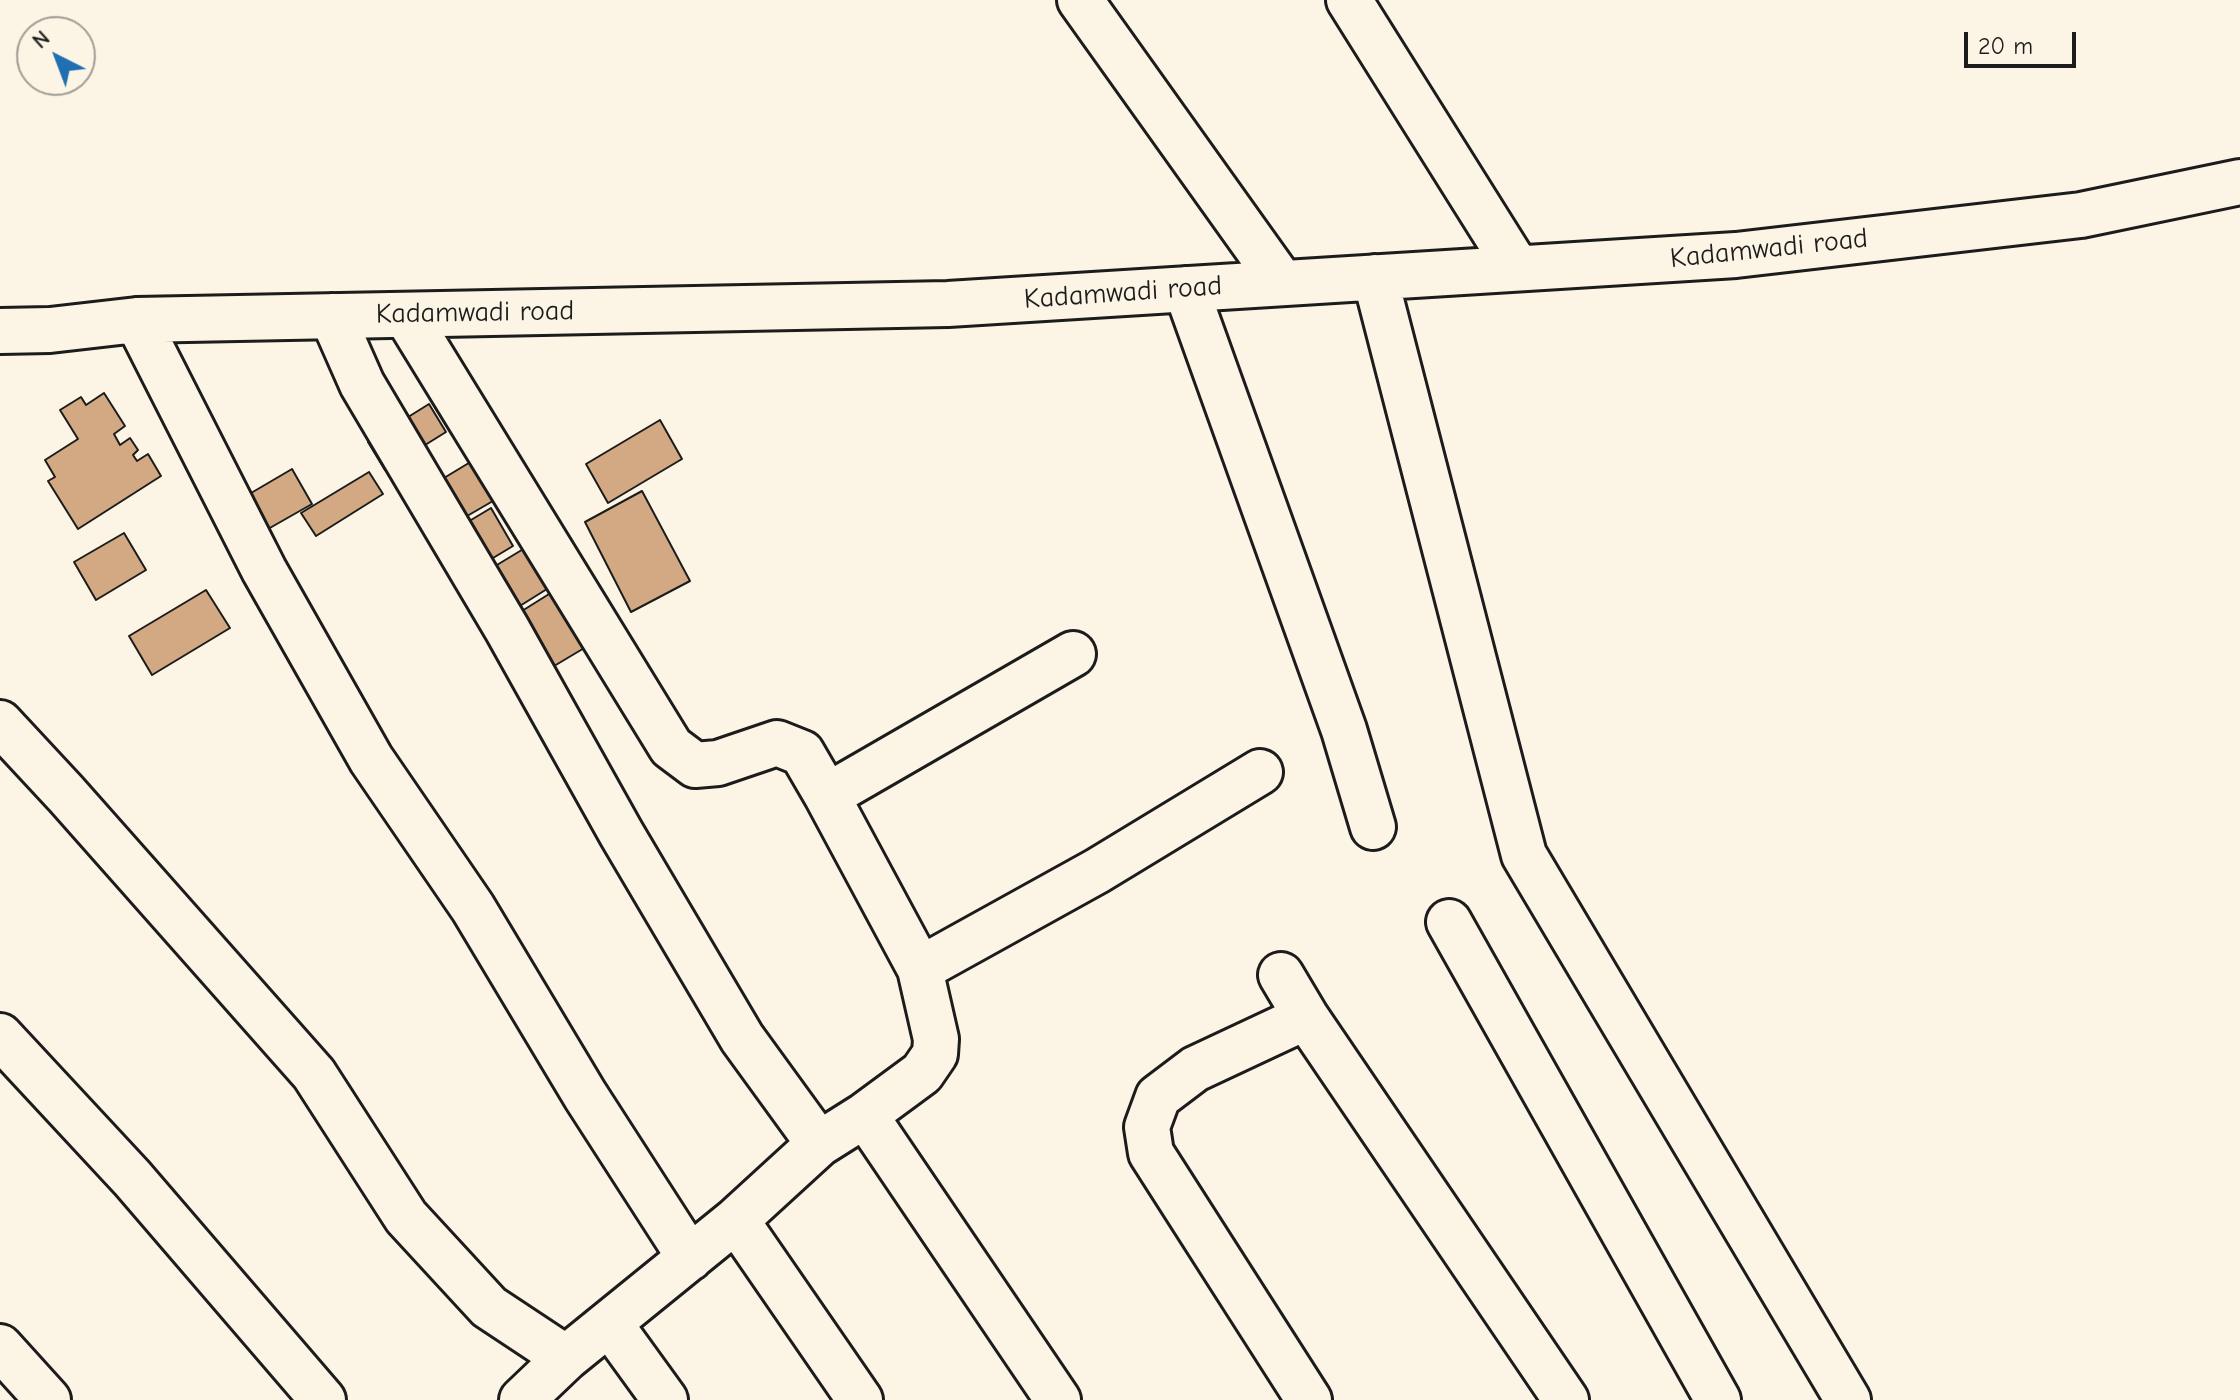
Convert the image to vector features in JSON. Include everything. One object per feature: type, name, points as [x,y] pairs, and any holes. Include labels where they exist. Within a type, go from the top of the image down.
[{"type":"street","points":[[1080,0],[1282,283]]},
{"type":"street","points":[[1349,0],[1517,268]]},
{"type":"street","name":"Kadamwadi road","points":[[0,331],[50,330],[137,320],[948,304],[1736,255],[2081,215],[2240,182]]},
{"type":"street","points":[[1375,277],[1524,855],[1848,1400]]},
{"type":"street","points":[[1186,289],[1344,730],[1373,827]]},
{"type":"street","points":[[406,315],[671,747],[695,765],[718,763],[777,743],[802,753],[920,969],[936,1039],[935,1054],[922,1073],[819,1144],[736,1220],[566,1358],[522,1400]]},
{"type":"street","points":[[332,316],[362,384],[507,629],[629,847],[742,1038],[819,1144]]},
{"type":"street","points":[[137,320],[264,570],[371,759],[473,908],[585,1095],[690,1258]]},
{"type":"street","points":[[827,796],[1073,654]]},
{"type":"street","points":[[0,723],[314,1074],[406,1217],[489,1307],[566,1358]]},
{"type":"street","points":[[920,969],[1097,871],[1260,772]]},
{"type":"street","points":[[1449,922],[1718,1400]]},
{"type":"street","points":[[1281,975],[1306,1017],[1566,1400]]},
{"type":"street","points":[[1306,1017],[1195,1069],[1158,1097],[1147,1127],[1151,1153],[1309,1400]]},
{"type":"street","points":[[0,1036],[132,1178],[323,1400]]},
{"type":"street","points":[[865,1115],[1058,1400]]},
{"type":"street","points":[[736,1220],[860,1400]]},
{"type":"street","points":[[610,1324],[665,1400]]},
{"type":"street","points":[[0,1347],[48,1400]]},
{"type":"building","points":[[104,393],[125,426],[114,434],[120,445],[130,438],[138,450],[133,455],[137,461],[148,454],[161,476],[78,529],[48,481],[55,477],[45,460],[78,439],[60,410],[81,397],[86,405]]},
{"type":"building","points":[[429,404],[446,432],[385,470],[368,442]]},
{"type":"building","points":[[660,420],[682,459],[608,503],[586,464]]},
{"type":"building","points":[[482,455],[505,494],[462,519],[439,481]]},
{"type":"building","points":[[292,469],[312,504],[254,537],[234,503]]},
{"type":"building","points":[[369,472],[383,494],[316,536],[301,513]]},
{"type":"building","points":[[642,491],[690,581],[631,612],[585,522]]},
{"type":"building","points":[[491,508],[513,546],[463,576],[441,538]]},
{"type":"building","points":[[124,533],[146,570],[96,600],[74,562]]},
{"type":"building","points":[[530,545],[555,584],[507,614],[482,574]]},
{"type":"building","points":[[565,584],[591,644],[539,675],[506,621]]},
{"type":"building","points":[[206,590],[230,628],[152,675],[129,636]]}]
